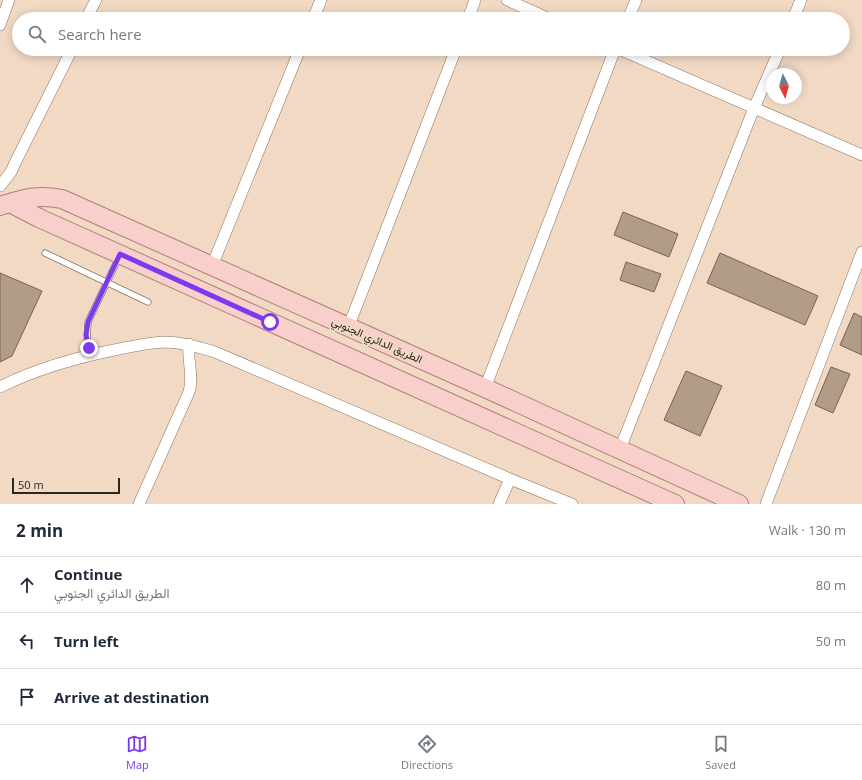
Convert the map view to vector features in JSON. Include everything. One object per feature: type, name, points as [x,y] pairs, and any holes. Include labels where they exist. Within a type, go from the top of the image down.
[{"type":"main road","name":"الطريق الدائري الجنوبي","points":[[5,204],[30,197],[51,197],[62,199],[740,504]]},
{"type":"main road","name":"الطريق الدائري الجنوبي","points":[[5,204],[120,254],[675,504]]},
{"type":"street","points":[[0,25],[10,0]]},
{"type":"street","points":[[90,12],[96,0]]},
{"type":"street","points":[[316,12],[321,0]]},
{"type":"street","points":[[471,12],[475,0]]},
{"type":"street","points":[[507,0],[534,12]]},
{"type":"street","points":[[631,12],[636,0]]},
{"type":"street","points":[[796,12],[801,0]]},
{"type":"street","points":[[0,186],[16,163],[69,56]]},
{"type":"street","points":[[212,266],[297,56]]},
{"type":"street","points":[[348,328],[453,56]]},
{"type":"street","points":[[485,388],[612,56]]},
{"type":"street","points":[[635,56],[862,155]]},
{"type":"street","points":[[620,449],[754,108],[777,56]]},
{"type":"street","points":[[766,504],[862,252]]},
{"type":"street","points":[[0,387],[32,373],[92,354],[144,344],[166,342],[189,344],[214,352],[510,479],[572,504]]},
{"type":"street","points":[[139,504],[189,392],[192,379],[188,359],[189,344]]},
{"type":"street","points":[[498,504],[510,479]]},
{"type":"lane","points":[[45,253],[148,302]]},
{"type":"lane","points":[[92,354],[87,342],[88,322],[120,254]]},
{"type":"building","points":[[623,212],[678,234],[669,257],[614,235]]},
{"type":"building","points":[[720,253],[818,296],[805,325],[707,283]]},
{"type":"building","points":[[626,262],[661,274],[654,292],[620,280]]},
{"type":"building","points":[[0,273],[42,291],[12,356],[0,362]]},
{"type":"building","points":[[854,313],[862,317],[862,355],[840,345]]},
{"type":"building","points":[[831,367],[850,374],[833,413],[815,405]]},
{"type":"building","points":[[686,371],[722,386],[700,436],[664,420]]},
{"type":"route","points":[[89,348],[86,335],[88,322],[120,254],[270,322]]}]
